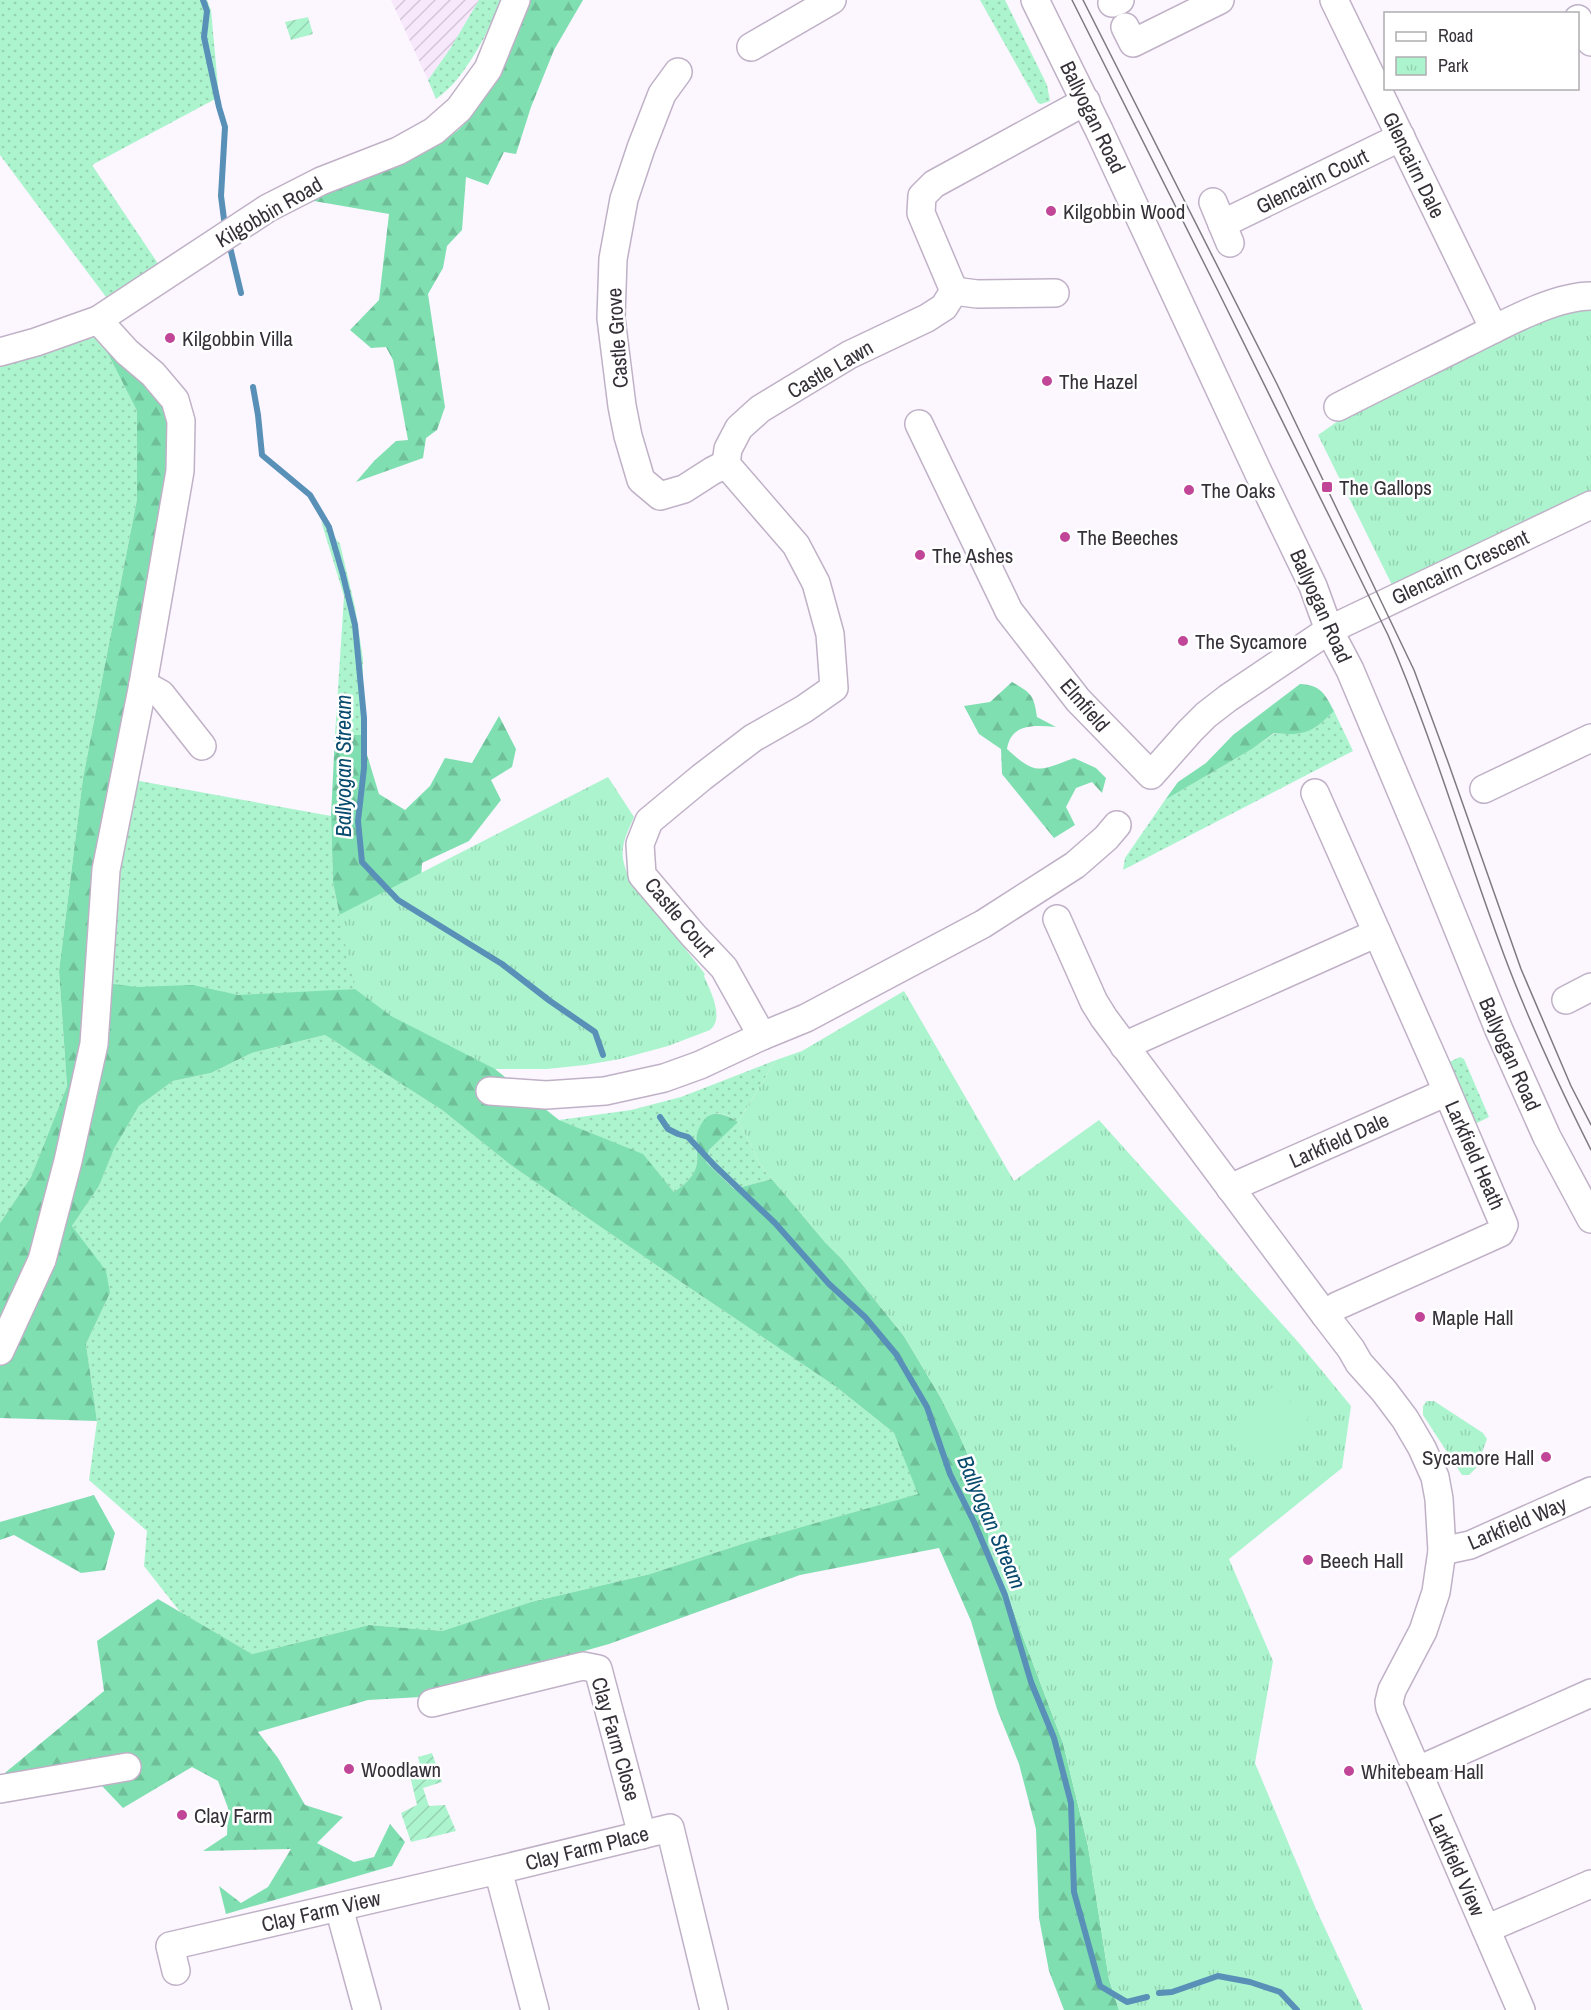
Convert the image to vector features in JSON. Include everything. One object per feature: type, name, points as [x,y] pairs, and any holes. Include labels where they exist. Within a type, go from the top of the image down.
[{"type":"street","name":"Kilgobbin Road","points":[[0,352],[98,320],[257,215],[321,181],[398,151],[434,131],[459,109],[488,69],[516,0]]},
{"type":"street","points":[[751,47],[832,0]]},
{"type":"street","name":"Ballyogan Road","points":[[1035,0],[1086,101],[1313,586],[1329,630],[1350,670],[1499,1030],[1547,1137],[1591,1219]]},
{"type":"street","points":[[1129,35],[1220,0]]},
{"type":"street","name":"Glencairn Dale","points":[[1334,0],[1494,329]]},
{"type":"street","points":[[1579,21],[1586,37],[1591,42]]},
{"type":"street","name":"Castle Grove","points":[[678,72],[662,94],[624,199],[613,259],[611,318],[628,436],[641,480],[660,496],[684,489],[726,464]]},
{"type":"street","points":[[1055,293],[977,294],[954,291],[921,213],[921,196],[934,184],[1086,101]]},
{"type":"street","name":"Glencairn Court","points":[[1222,223],[1401,137]]},
{"type":"street","name":"Castle Lawn","points":[[726,464],[728,449],[739,428],[760,409],[849,355],[944,308],[954,291]]},
{"type":"street","points":[[1338,407],[1545,306],[1572,298],[1591,296]]},
{"type":"street","points":[[0,1351],[42,1260],[68,1161],[94,1044],[106,870],[180,471],[181,421],[175,400],[153,374],[128,352],[98,320]]},
{"type":"street","name":"Elmfield","points":[[919,424],[1009,611],[1078,700],[1119,744],[1144,785],[1190,731],[1206,716],[1228,698],[1329,630]]},
{"type":"street","name":"Castle Court","points":[[726,464],[796,545],[816,583],[830,634],[834,687],[804,709],[753,738],[649,821],[640,844],[640,861],[642,875],[693,936],[724,968],[762,1036]]},
{"type":"street","name":"Glencairn Crescent","points":[[1329,630],[1588,515]]},
{"type":"street","points":[[142,684],[161,694],[202,746]]},
{"type":"street","points":[[1484,789],[1591,738]]},
{"type":"street","name":"Larkfield Heath","points":[[1315,793],[1503,1219],[1503,1230],[1500,1233],[1336,1306],[1325,1315]]},
{"type":"street","points":[[490,1091],[546,1095],[605,1091],[664,1078],[692,1068],[806,1018],[1010,908],[1075,865],[1106,838],[1117,825]]},
{"type":"street","points":[[1057,919],[1094,1002],[1124,1046],[1351,1349],[1363,1369],[1384,1391],[1422,1448],[1435,1477],[1442,1551]]},
{"type":"street","points":[[1124,1046],[1377,933]]},
{"type":"street","points":[[1566,1000],[1591,987]]},
{"type":"street","name":"Larkfield Dale","points":[[1230,1188],[1448,1092]]},
{"type":"street","name":"Larkfield Way","points":[[1442,1551],[1470,1545],[1591,1491]]},
{"type":"street","name":"Larkfield View","points":[[1442,1551],[1436,1592],[1428,1621],[1392,1690],[1389,1702],[1416,1771],[1521,2010]]},
{"type":"street","name":"Clay Farm Close","points":[[432,1703],[583,1666],[598,1669],[642,1835]]},
{"type":"street","points":[[1416,1771],[1591,1693]]},
{"type":"street","points":[[0,1789],[127,1767]]},
{"type":"street","name":"Clay Farm Place","points":[[535,2010],[498,1870],[670,1828],[714,2010]]},
{"type":"street","name":"Clay Farm View","points":[[176,1971],[170,1946],[498,1870]]},
{"type":"street","points":[[1486,1929],[1591,1884]]},
{"type":"street","points":[[339,1908],[367,2010]]},
{"type":"shaded area","points":[[391,0],[479,0],[450,49],[428,80]]},
{"type":"green space","points":[[0,0],[207,0],[211,10],[219,97],[92,165],[159,265],[106,297],[0,155]]},
{"type":"green space","points":[[479,0],[503,0],[466,68],[447,91],[436,99],[428,80],[450,49]]},
{"type":"green space","points":[[531,0],[583,0],[554,50],[531,107],[516,154],[504,152],[488,185],[466,177],[462,230],[447,246],[443,268],[428,294],[445,407],[437,430],[426,438],[423,458],[356,482],[396,441],[408,440],[393,360],[386,347],[371,348],[350,330],[379,300],[389,214],[308,200],[449,137],[458,130],[476,110],[494,80]]},
{"type":"green space","points":[[980,0],[1005,0],[1047,85],[1050,101],[1038,103]]},
{"type":"green space","points":[[308,17],[313,34],[291,40],[285,22]]},
{"type":"green space","points":[[1591,307],[1591,492],[1393,587],[1318,435],[1351,412],[1427,375],[1551,317]]},
{"type":"green space","points":[[99,336],[137,411],[137,499],[83,778],[59,971],[67,1086],[31,1177],[0,1223],[0,365]]},
{"type":"green space","points":[[99,336],[154,385],[177,436],[90,981],[137,987],[193,985],[238,995],[355,989],[333,883],[331,816],[335,735],[361,735],[379,794],[405,810],[430,786],[445,758],[472,763],[499,716],[516,749],[512,767],[491,780],[501,800],[469,841],[422,863],[421,880],[495,1069],[559,1120],[643,1154],[674,1192],[687,1181],[696,1167],[697,1134],[704,1120],[713,1114],[719,1114],[738,1122],[709,1150],[706,1162],[734,1189],[772,1179],[842,1259],[904,1336],[941,1398],[989,1504],[988,1544],[1063,1743],[1088,1846],[1109,1979],[1119,2010],[1064,2010],[1049,1971],[1039,1918],[1036,1829],[1019,1764],[997,1709],[971,1621],[939,1548],[800,1575],[609,1644],[421,1697],[368,1700],[258,1732],[278,1758],[305,1805],[343,1817],[317,1843],[354,1862],[374,1857],[390,1824],[405,1842],[392,1866],[226,1914],[219,1886],[241,1903],[268,1887],[291,1849],[203,1851],[227,1835],[228,1808],[218,1781],[192,1767],[123,1808],[84,1767],[0,1777],[104,1691],[97,1641],[158,1599],[252,1654],[369,1625],[442,1631],[531,1602],[650,1574],[745,1543],[918,1494],[894,1433],[835,1386],[512,1166],[442,1110],[325,1035],[252,1053],[211,1073],[173,1081],[139,1106],[114,1149],[99,1186],[72,1226],[106,1271],[110,1293],[86,1344],[97,1421],[0,1418],[0,1223],[31,1177],[67,1086],[59,971],[83,778],[137,499],[137,411]]},
{"type":"green space","points":[[321,521],[340,544],[355,607],[363,659],[361,735],[335,735],[344,596]]},
{"type":"green space","points":[[1012,682],[1030,695],[1037,717],[1056,727],[1032,726],[1019,730],[1013,734],[1007,749],[1032,767],[1045,768],[1074,758],[1096,768],[1106,778],[1102,793],[1092,782],[1076,788],[1066,807],[1075,825],[1054,838],[1002,774],[1001,749],[979,734],[964,706],[990,702]]},
{"type":"green space","points":[[1300,684],[1318,688],[1334,711],[1320,724],[1307,731],[1293,734],[1274,733],[1252,749],[1165,800],[1178,782],[1206,763],[1233,735]]},
{"type":"green space","points":[[1334,711],[1353,751],[1123,870],[1125,858],[1165,800],[1275,733],[1294,734],[1308,731]]},
{"type":"green space","points":[[608,777],[634,817],[623,846],[625,868],[629,877],[705,974],[716,1011],[714,1025],[710,1030],[668,1046],[620,1059],[547,1069],[495,1069],[391,1016],[355,989],[339,915]]},
{"type":"green space","points":[[134,780],[331,816],[333,883],[355,989],[104,1008],[115,883]]},
{"type":"green space","points":[[904,991],[1014,1181],[1099,1120],[1299,1343],[1351,1406],[1342,1468],[1229,1559],[1273,1661],[1255,1763],[1316,1909],[1363,2010],[1119,2010],[1109,1979],[1088,1846],[1063,1743],[988,1544],[989,1504],[941,1398],[904,1336],[842,1259],[760,1165],[738,1122],[776,1060],[802,1051]]},
{"type":"green space","points":[[325,1035],[442,1110],[512,1166],[835,1386],[894,1433],[919,1494],[745,1543],[650,1574],[531,1602],[442,1631],[369,1625],[252,1654],[181,1613],[144,1566],[147,1531],[89,1480],[97,1421],[86,1344],[110,1293],[72,1226],[99,1186],[114,1149],[139,1106],[173,1081],[211,1073],[252,1053]]},
{"type":"green space","points":[[1460,1057],[1464,1059],[1489,1117],[1475,1124],[1447,1063]]},
{"type":"green space","points":[[776,1060],[738,1122],[760,1165],[772,1179],[734,1189],[706,1162],[709,1150],[737,1122],[724,1115],[709,1116],[701,1126],[696,1146],[696,1167],[690,1178],[675,1193],[642,1154],[559,1120],[631,1110],[681,1097]]},
{"type":"green space","points":[[1272,1387],[1309,1417],[1266,1472],[1229,1442]]},
{"type":"green space","points":[[1427,1401],[1434,1401],[1483,1433],[1487,1439],[1476,1468],[1469,1475],[1462,1475],[1423,1415],[1423,1406]]},
{"type":"green space","points":[[94,1495],[115,1533],[105,1570],[81,1573],[14,1535],[0,1540],[0,1522]]},
{"type":"green space","points":[[432,1753],[442,1782],[423,1788],[429,1806],[445,1805],[456,1831],[411,1842],[401,1813],[417,1805],[409,1772],[421,1769],[418,1757]]},
{"type":"waterway","name":"Ballyogan Stream","points":[[203,0],[207,11],[204,37],[225,127],[221,196],[225,227]]},
{"type":"waterway","name":"Ballyogan Stream","points":[[229,243],[241,293]]},
{"type":"waterway","name":"Ballyogan Stream","points":[[253,387],[262,455],[310,495],[329,527],[355,625],[364,718],[364,768],[358,821],[362,862],[398,900],[502,964],[595,1032],[603,1055]]},
{"type":"waterway","name":"Ballyogan Stream","points":[[660,1117],[668,1129],[688,1137],[775,1223],[829,1284],[865,1317],[896,1354],[927,1407],[950,1474],[974,1522],[1005,1595],[1031,1682],[1054,1738],[1071,1803],[1074,1892],[1100,1986],[1127,2002],[1147,1997]]},
{"type":"waterway","name":"Ballyogan Stream","points":[[1159,1993],[1172,1992],[1218,1976],[1250,1982],[1280,1992],[1297,2010]]},
{"type":"tram line","points":[[1072,0],[1388,635],[1434,754],[1489,915],[1514,980],[1545,1054],[1591,1150]]},
{"type":"tram line","points":[[1083,0],[1277,384],[1414,670],[1521,969],[1571,1086],[1591,1125]]},
{"type":"place","name":"Kilgobbin Wood","points":[[1051,211]]},
{"type":"place","name":"Kilgobbin Villa","points":[[170,338]]},
{"type":"place","name":"The Hazel","points":[[1047,381]]},
{"type":"place","name":"The Gallops","points":[[1327,487]]},
{"type":"place","name":"The Oaks","points":[[1189,490]]},
{"type":"place","name":"The Beeches","points":[[1065,537]]},
{"type":"place","name":"The Ashes","points":[[920,555]]},
{"type":"place","name":"The Sycamore","points":[[1183,641]]},
{"type":"place","name":"Maple Hall","points":[[1420,1317]]},
{"type":"place","name":"Sycamore Hall","points":[[1546,1457]]},
{"type":"place","name":"Beech Hall","points":[[1308,1560]]},
{"type":"place","name":"Woodlawn","points":[[349,1769]]},
{"type":"place","name":"Whitebeam Hall","points":[[1349,1771]]},
{"type":"place","name":"Clay Farm","points":[[182,1815]]}]
